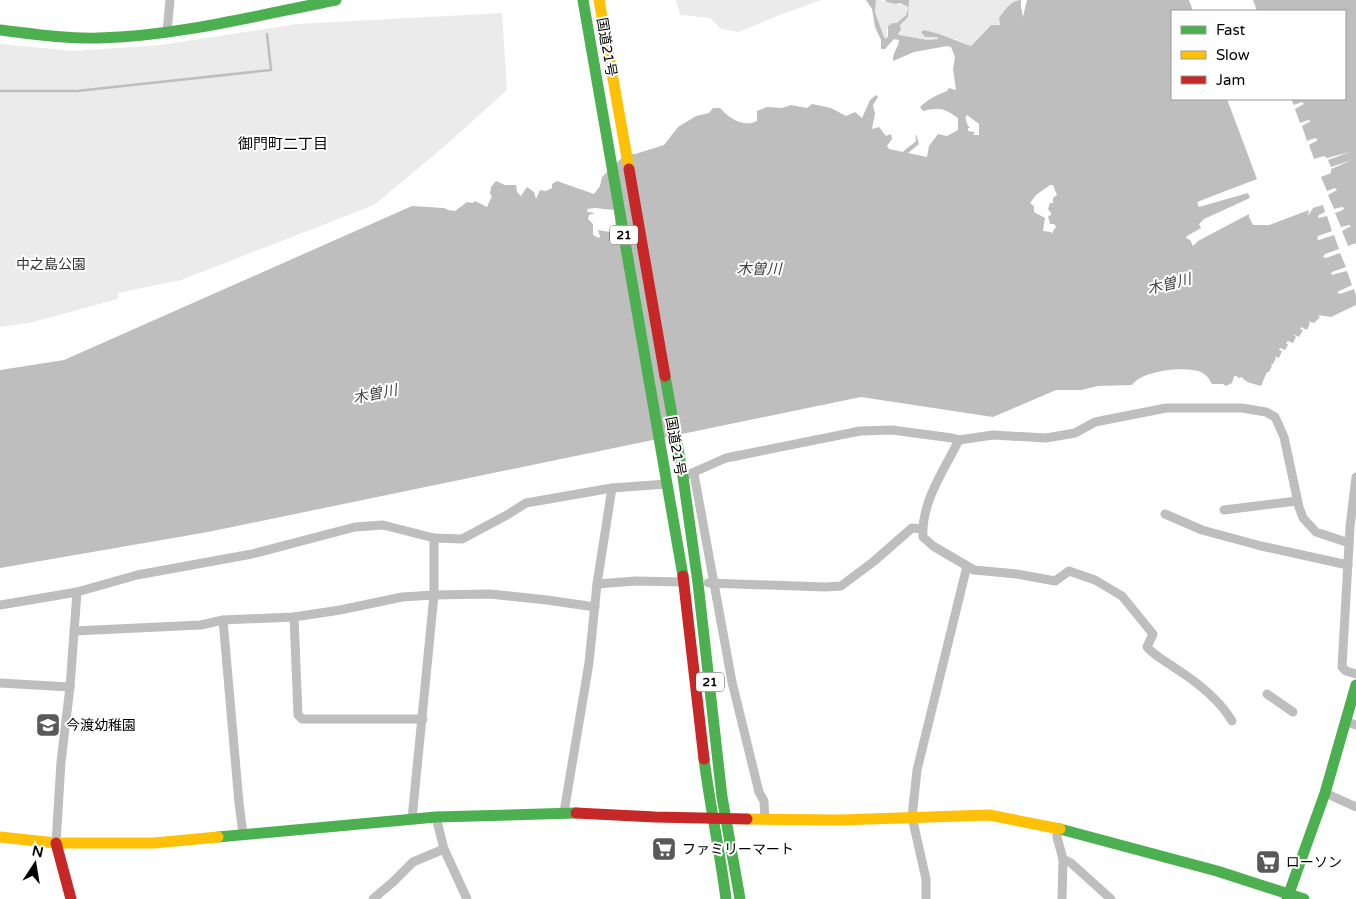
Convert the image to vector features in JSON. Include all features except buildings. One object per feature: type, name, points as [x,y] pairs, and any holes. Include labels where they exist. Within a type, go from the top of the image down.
[{"type":"main road","points":[[0,30],[59,37],[100,38],[167,32],[336,0]]},
{"type":"main road","name":"国道21号","points":[[600,0],[680,464],[688,475],[698,583],[710,679],[711,710],[722,797],[740,899]]},
{"type":"main road","name":"国道21号","points":[[583,1],[684,582],[709,797],[719,845],[726,899]]},
{"type":"main road","points":[[1288,896],[1351,723],[1356,684]]},
{"type":"main road","points":[[0,837],[56,843],[154,843],[436,817],[564,812],[765,820],[839,820],[989,814],[1057,828],[1217,871],[1288,896],[1304,899]]},
{"type":"main road","points":[[56,843],[71,899]]},
{"type":"street","points":[[167,32],[170,0]]},
{"type":"street","points":[[765,820],[764,801],[759,792],[732,682],[713,583],[688,475],[726,458],[860,431],[892,430],[959,440],[993,435],[1046,438],[1075,433],[1096,422],[1166,408],[1242,408],[1266,412],[1275,418],[1284,438],[1297,500],[1303,518],[1310,527],[1316,532],[1349,543]]},
{"type":"street","points":[[959,440],[928,501],[922,536],[933,546],[974,570],[1017,574],[1055,581],[1069,571],[1102,584],[1122,596],[1152,634],[1147,647],[1154,655],[1177,669],[1207,692],[1224,707],[1232,722]]},
{"type":"street","points":[[1356,477],[1349,543],[1342,668],[1356,674]]},
{"type":"street","points":[[0,605],[77,592],[137,575],[252,554],[355,527],[383,525],[434,538],[462,539],[526,503],[612,488],[667,484]]},
{"type":"street","points":[[564,812],[590,663],[597,584],[612,488]]},
{"type":"street","points":[[1224,510],[1297,500]]},
{"type":"street","points":[[1165,514],[1202,530],[1261,546],[1348,565]]},
{"type":"street","points":[[698,583],[841,586],[873,562],[912,528],[922,529]]},
{"type":"street","points":[[412,819],[434,595],[434,538]]},
{"type":"street","points":[[926,899],[926,879],[912,817],[917,770],[967,566]]},
{"type":"street","points":[[597,584],[636,581],[684,582]]},
{"type":"street","points":[[56,843],[61,762],[70,687],[77,592]]},
{"type":"street","points":[[74,631],[201,625],[223,620],[294,617],[402,597],[434,595],[490,594],[595,607]]},
{"type":"street","points":[[294,617],[298,715],[302,719],[423,718]]},
{"type":"street","points":[[223,620],[243,834]]},
{"type":"street","points":[[0,683],[70,687]]},
{"type":"street","points":[[1267,694],[1293,712]]},
{"type":"street","points":[[1325,793],[1356,806]]},
{"type":"street","points":[[436,817],[444,849],[466,899]]},
{"type":"street","points":[[1057,828],[1057,837],[1063,859],[1062,899]]},
{"type":"street","points":[[373,899],[412,862],[444,849]]},
{"type":"street","points":[[1063,859],[1071,863],[1111,899]]},
{"type":"green space","points":[[676,0],[822,0],[739,32],[721,29],[710,18],[680,15]]},
{"type":"green space","points":[[876,0],[907,6],[904,17],[887,29],[887,39],[884,37],[875,12]]},
{"type":"green space","points":[[909,0],[1016,0],[1002,14],[999,20],[1000,25],[990,26],[971,46],[955,39],[938,37],[937,39],[928,40],[899,35],[901,32],[900,25],[908,17]]},
{"type":"green space","name":"中之島公園","points":[[502,13],[507,90],[446,145],[374,205],[181,280],[118,293],[118,299],[29,323],[0,327],[0,44],[73,51],[161,45],[297,24]]},
{"type":"water","name":"木曽川","points":[[866,0],[876,0],[875,12],[886,39],[888,36],[888,26],[897,23],[906,15],[908,8],[899,3],[896,4],[885,0],[909,0],[908,17],[900,25],[899,35],[928,40],[938,39],[937,37],[925,37],[921,32],[924,30],[971,46],[991,25],[1000,25],[999,18],[1008,6],[1017,0],[1021,0],[1023,17],[1027,0],[1189,0],[1193,10],[1171,10],[1171,100],[1227,100],[1257,179],[1197,202],[1199,207],[1248,193],[1250,198],[1204,219],[1199,224],[1201,228],[1186,238],[1190,240],[1193,246],[1198,241],[1249,214],[1253,225],[1269,225],[1309,210],[1308,216],[1313,208],[1323,205],[1325,212],[1319,215],[1318,218],[1327,216],[1332,231],[1318,236],[1317,239],[1334,235],[1339,249],[1325,254],[1323,257],[1326,258],[1340,253],[1346,267],[1332,272],[1331,275],[1347,271],[1352,285],[1337,292],[1340,294],[1354,289],[1356,305],[1331,317],[1318,315],[1320,317],[1314,323],[1308,321],[1310,323],[1307,330],[1301,327],[1300,329],[1303,330],[1299,337],[1293,334],[1296,337],[1293,343],[1288,341],[1285,350],[1280,348],[1279,350],[1282,351],[1279,358],[1275,356],[1276,358],[1273,364],[1271,364],[1272,366],[1261,386],[1236,376],[1234,376],[1232,383],[1226,386],[1223,384],[1212,384],[1201,372],[1194,370],[1165,371],[1145,376],[1132,385],[1098,386],[1081,390],[1056,390],[993,417],[861,397],[208,532],[0,568],[0,370],[64,360],[412,206],[444,208],[455,211],[467,202],[473,203],[475,201],[487,207],[492,196],[490,194],[491,187],[496,181],[505,185],[516,185],[517,192],[521,196],[527,187],[534,192],[536,199],[540,190],[546,191],[552,188],[552,184],[557,181],[594,194],[600,186],[602,177],[626,154],[635,154],[664,145],[678,127],[696,116],[709,113],[713,108],[720,108],[732,118],[742,123],[757,121],[757,111],[767,107],[782,108],[791,105],[807,108],[812,104],[831,108],[846,116],[855,112],[862,118],[870,100],[876,95],[878,97],[873,105],[875,114],[872,129],[879,127],[886,136],[891,134],[892,139],[887,146],[889,149],[903,152],[916,141],[916,134],[919,144],[908,153],[927,157],[929,146],[938,134],[947,136],[958,130],[958,118],[949,112],[942,109],[923,111],[920,107],[949,88],[956,90],[953,69],[955,57],[951,47],[947,46],[914,52],[893,61],[899,40],[894,39],[885,49],[881,49],[881,40],[875,27],[872,9]],"holes":[[[967,115],[979,124],[979,135],[973,135],[975,132],[968,131],[968,128],[970,128],[966,122]],[[1050,185],[1053,185],[1057,195],[1053,198],[1053,203],[1050,203],[1048,209],[1051,213],[1048,216],[1050,224],[1054,224],[1056,227],[1051,234],[1051,232],[1043,231],[1045,218],[1034,212],[1034,206],[1030,203],[1036,195]],[[587,209],[614,210],[616,229],[610,232],[598,230],[599,238],[593,235],[593,224],[588,219],[589,215],[595,213],[588,212]]]},
{"type":"water","points":[[1253,0],[1356,0],[1356,243],[1348,246],[1342,231],[1351,226],[1341,227],[1335,213],[1344,208],[1334,209],[1328,195],[1337,190],[1335,188],[1327,191],[1321,177],[1331,173],[1331,169],[1352,160],[1331,167],[1328,160],[1350,152],[1314,159],[1309,145],[1318,140],[1315,138],[1307,141],[1302,126],[1311,121],[1308,120],[1300,123],[1295,109],[1304,104],[1302,102],[1294,105],[1292,100],[1346,100],[1346,10],[1257,10]]},
{"type":"waterway","points":[[0,91],[77,91],[271,70],[267,34]]},
{"type":"traffic: fast","points":[[0,30],[74,38],[128,36],[218,24],[336,0]]},
{"type":"traffic: fast","points":[[583,0],[683,576]]},
{"type":"traffic: fast","points":[[665,376],[683,477],[698,583],[722,797],[740,899]]},
{"type":"traffic: fast","points":[[1287,899],[1325,793],[1356,685]]},
{"type":"traffic: fast","points":[[704,759],[726,899]]},
{"type":"traffic: fast","points":[[218,837],[436,817],[576,813]]},
{"type":"traffic: fast","points":[[1060,829],[1217,871],[1304,899]]},
{"type":"traffic: slow","points":[[599,0],[629,169]]},
{"type":"traffic: slow","points":[[747,819],[839,820],[989,815],[1060,829]]},
{"type":"traffic: slow","points":[[0,837],[56,843],[154,843],[218,837]]},
{"type":"traffic: jam","points":[[629,169],[665,376]]},
{"type":"traffic: jam","points":[[683,576],[704,759]]},
{"type":"traffic: jam","points":[[576,813],[747,819]]},
{"type":"traffic: jam","points":[[56,843],[71,899]]},
{"type":"place","name":"今渡幼稚園","points":[[48,725]]},
{"type":"place","name":"ファミリーマート","points":[[664,849]]},
{"type":"place","name":"ローソン","points":[[1268,862]]},
{"type":"district","name":"御門町二丁目","points":[[283,144]]}]
